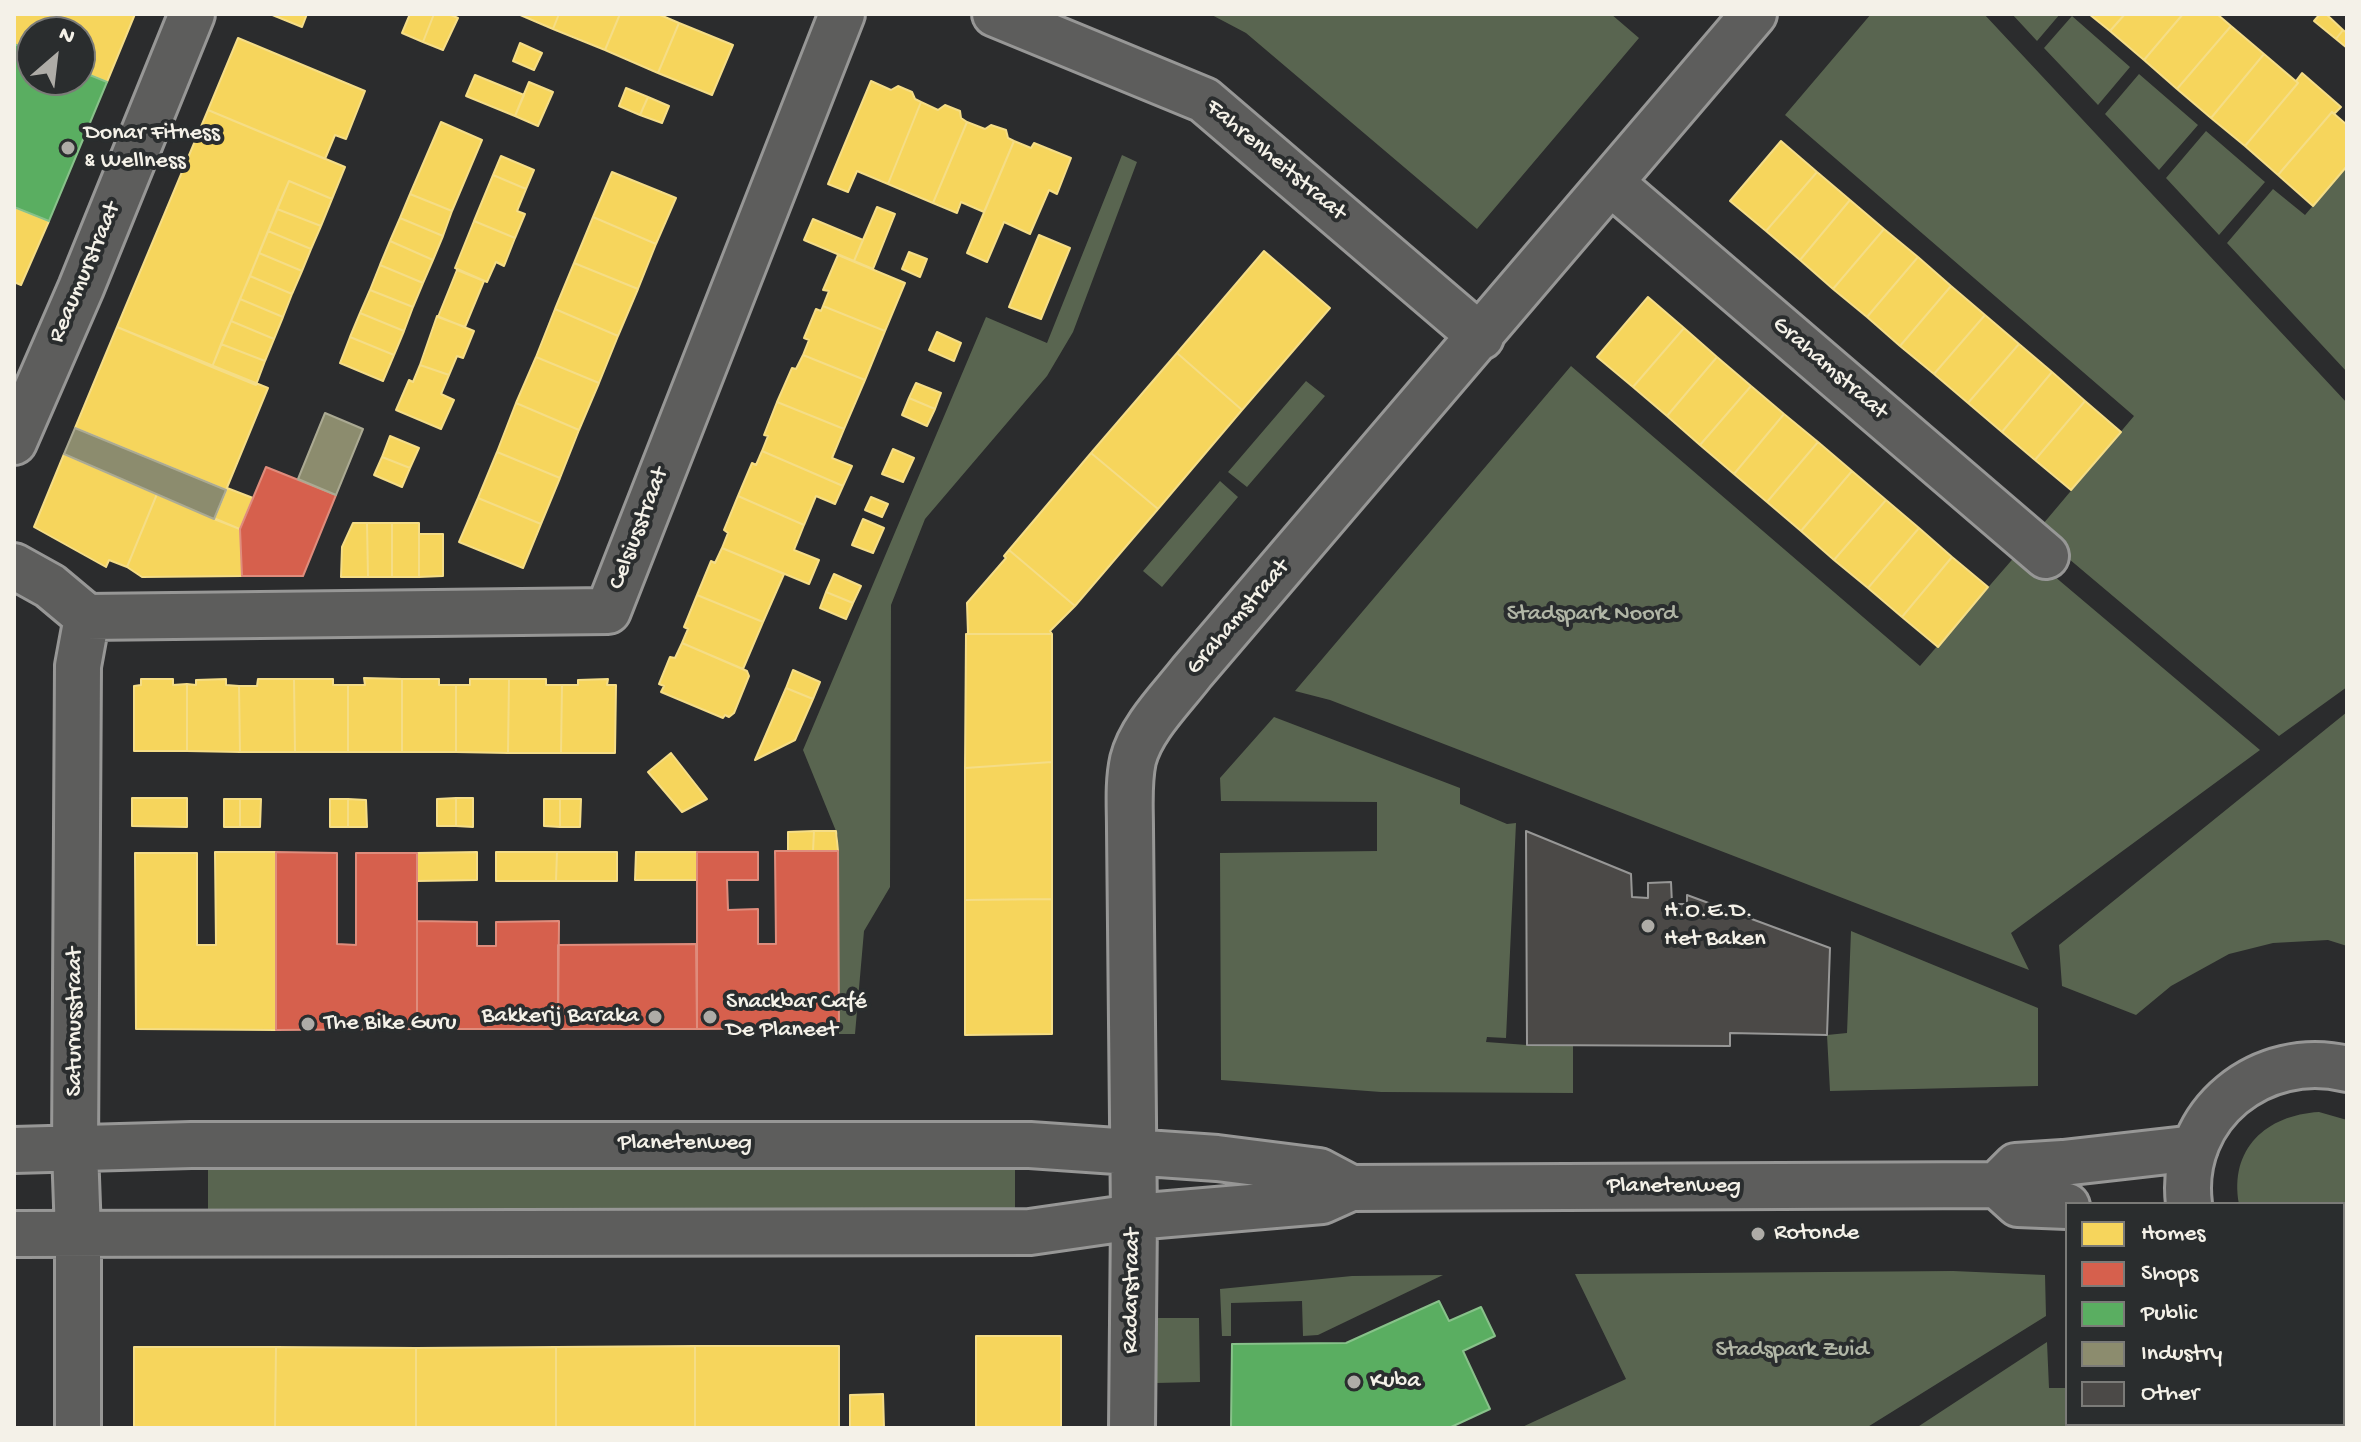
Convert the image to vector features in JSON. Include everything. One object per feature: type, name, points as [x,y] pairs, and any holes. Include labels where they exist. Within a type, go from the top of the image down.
[{"type":"street","name":"Reaumurstraat","points":[[14,442],[81,288],[192,14]]},
{"type":"street","name":"Celsiusstraat","points":[[87,617],[608,611],[842,14]]},
{"type":"street","name":"Fahrenheitstraat","points":[[995,14],[1064,27],[1204,100],[1481,337]]},
{"type":"street","name":"Grahamstraat","points":[[1133,1153],[1130,797],[1134,758],[1144,735],[1192,672],[1611,183],[1744,18]]},
{"type":"street","name":"Grahamstraat","points":[[1611,183],[2046,556]]},
{"type":"street","points":[[14,566],[50,586],[87,617]]},
{"type":"street","name":"Saturnusstraat","points":[[78,1428],[75,1150],[78,666],[87,617]]},
{"type":"street","points":[[2180,1202],[2195,1148],[2212,1114],[2239,1088],[2271,1071],[2308,1064],[2347,1069]]},
{"type":"street","name":"Planetenweg","points":[[14,1150],[191,1145],[1030,1145],[1217,1158],[1319,1171],[1351,1188]]},
{"type":"street","points":[[2065,1206],[2018,1204],[1997,1185],[2016,1166],[2195,1148]]},
{"type":"street","name":"Radarstraat","points":[[1132,1428],[1133,1153]]},
{"type":"street","name":"Planetenweg","points":[[14,1234],[1030,1232],[1134,1217],[1322,1201],[1351,1188],[1997,1185]]},
{"type":"green space","points":[[1210,14],[1611,14],[1639,38],[1477,229],[1246,33]]},
{"type":"green space","points":[[1871,14],[1984,14],[2347,403],[2347,687],[2279,736],[2056,548],[2062,540],[2043,524],[2134,416],[1785,115]]},
{"type":"green space","points":[[2012,14],[2060,14],[2037,41]]},
{"type":"green space","points":[[2072,16],[2130,67],[2098,105],[2044,48]]},
{"type":"green space","points":[[2139,74],[2198,125],[2159,170],[2105,114]]},
{"type":"green space","points":[[2206,131],[2265,182],[2219,235],[2166,178]]},
{"type":"green space","points":[[1122,155],[1137,162],[1073,332],[1047,376],[925,519],[891,605],[890,887],[864,931],[855,1034],[839,1034],[838,836],[803,750],[986,317],[1047,343]]},
{"type":"green space","points":[[2347,166],[2347,372],[2227,243],[2273,189],[2305,215]]},
{"type":"green space","name":"Stadspark Noord","points":[[1571,366],[1920,666],[2017,554],[2041,565],[2260,750],[2011,933],[2029,970],[1330,700],[1295,691]]},
{"type":"green space","points":[[1306,381],[1325,396],[1247,487],[1228,472]]},
{"type":"green space","points":[[1220,481],[1238,497],[1162,587],[1143,571]]},
{"type":"green space","points":[[2347,712],[2347,946],[2328,940],[2273,943],[2229,954],[2171,986],[2136,1015],[2062,986],[2059,945]]},
{"type":"green space","points":[[1274,717],[1460,788],[1460,804],[1507,824],[1516,823],[1506,1038],[1487,1037],[1486,1042],[1573,1045],[1573,1093],[1381,1092],[1221,1080],[1220,853],[1377,851],[1377,802],[1221,801],[1220,778]]},
{"type":"green space","points":[[1851,931],[2038,1008],[2038,1086],[1830,1091],[1827,1035],[1847,1033]]},
{"type":"green space","points":[[2319,1112],[2347,1120],[2345,1257],[2345,1202],[2239,1202],[2237,1184],[2240,1167],[2255,1138],[2283,1120]]},
{"type":"green space","points":[[1015,1158],[1015,1217],[208,1222],[208,1160]]},
{"type":"green space","name":"Stadspark Zuid","points":[[1953,1271],[2045,1275],[2046,1316],[1866,1428],[1520,1428],[1626,1379],[1575,1274]]},
{"type":"green space","points":[[1443,1275],[1318,1335],[1303,1336],[1302,1301],[1231,1303],[1231,1336],[1222,1336],[1220,1289],[1352,1276]]},
{"type":"green space","points":[[1156,1318],[1199,1318],[1200,1382],[1156,1383]]},
{"type":"green space","points":[[2047,1342],[2049,1388],[2065,1388],[2065,1426],[2119,1426],[2118,1428],[1916,1428]]},
{"type":"green space","points":[[2159,1426],[2245,1426],[2245,1428]]},
{"type":"building: Homes","points":[[14,14],[135,14],[107,82],[96,78],[96,16],[16,16],[14,44]]},
{"type":"building: Homes","points":[[270,14],[307,14],[302,27]]},
{"type":"building: Homes","points":[[410,14],[434,14],[423,42],[402,33]]},
{"type":"building: Homes","points":[[434,14],[449,14],[458,18],[443,50],[423,42]]},
{"type":"building: Homes","points":[[518,14],[559,14],[553,29]]},
{"type":"building: Homes","points":[[559,14],[620,14],[605,50],[553,29]]},
{"type":"building: Homes","points":[[620,14],[658,14],[679,23],[658,73],[605,50]]},
{"type":"building: Homes","points":[[2089,14],[2125,14],[2110,31]]},
{"type":"building: Homes","points":[[2125,14],[2183,14],[2144,60],[2110,31]]},
{"type":"building: Homes","points":[[2183,14],[2217,14],[2231,26],[2177,89],[2144,60]]},
{"type":"building: Homes","points":[[2320,14],[2326,14],[2343,30],[2336,39],[2314,21]]},
{"type":"building: Homes","points":[[679,23],[733,45],[712,95],[658,73]]},
{"type":"building: Homes","points":[[2231,26],[2264,54],[2211,118],[2177,89]]},
{"type":"building: Homes","points":[[2343,30],[2347,33],[2347,48],[2336,39]]},
{"type":"building: Homes","points":[[238,38],[365,91],[346,139],[335,135],[325,159],[208,110]]},
{"type":"building: Homes","points":[[520,43],[542,53],[534,70],[513,61]]},
{"type":"building: Homes","points":[[2264,54],[2298,83],[2245,146],[2211,118]]},
{"type":"building: Homes","points":[[2302,73],[2341,107],[2334,114],[2332,112],[2278,175],[2245,146],[2298,83],[2296,81]]},
{"type":"building: Homes","points":[[475,75],[524,95],[515,116],[466,96]]},
{"type":"building: Homes","points":[[871,81],[891,90],[898,86],[912,92],[915,99],[921,102],[888,184],[857,171],[848,192],[828,184]]},
{"type":"building: Homes","points":[[529,82],[553,92],[538,126],[515,116]]},
{"type":"building: Homes","points":[[626,88],[648,97],[640,115],[619,106]]},
{"type":"building: Homes","points":[[648,97],[669,106],[662,123],[640,115]]},
{"type":"building: Homes","points":[[921,102],[938,110],[945,105],[960,111],[961,118],[967,122],[933,203],[888,184]]},
{"type":"building: Homes","points":[[208,110],[345,167],[332,199],[289,181],[212,367],[117,327]]},
{"type":"building: Homes","points":[[2332,112],[2347,125],[2347,166],[2313,206],[2278,175]]},
{"type":"building: Homes","points":[[441,122],[482,140],[452,211],[410,194]]},
{"type":"building: Homes","points":[[967,122],[985,129],[991,125],[1006,130],[1008,138],[1014,141],[984,212],[961,202],[957,213],[933,203]]},
{"type":"building: Homes","points":[[1014,141],[1031,148],[1034,143],[1071,158],[1057,194],[1049,190],[1030,234],[1004,222],[987,262],[967,253]]},
{"type":"building: Homes","points":[[1781,141],[1817,172],[1766,231],[1730,201]]},
{"type":"building: Homes","points":[[501,156],[534,170],[526,189],[493,175]]},
{"type":"building: Homes","points":[[612,172],[676,198],[656,244],[593,217]]},
{"type":"building: Homes","points":[[1817,172],[1850,200],[1800,260],[1766,231]]},
{"type":"building: Homes","points":[[493,175],[526,189],[517,211],[525,214],[515,238],[474,221]]},
{"type":"building: Homes","points":[[289,181],[332,199],[321,226],[277,209]]},
{"type":"building: Homes","points":[[410,194],[452,211],[443,236],[400,218]]},
{"type":"building: Homes","points":[[1850,200],[1884,229],[1833,289],[1800,260]]},
{"type":"building: Homes","points":[[14,207],[49,221],[21,285],[14,282]]},
{"type":"building: Homes","points":[[877,207],[895,214],[873,269],[854,261]]},
{"type":"building: Homes","points":[[277,209],[321,226],[311,249],[268,231]]},
{"type":"building: Homes","points":[[593,217],[656,244],[638,289],[574,263]]},
{"type":"building: Homes","points":[[400,218],[443,236],[433,260],[390,241]]},
{"type":"building: Homes","points":[[813,219],[863,240],[854,261],[804,240]]},
{"type":"building: Homes","points":[[474,221],[515,238],[504,266],[496,262],[487,282],[455,268]]},
{"type":"building: Homes","points":[[1884,229],[1918,257],[1867,317],[1833,289]]},
{"type":"building: Homes","points":[[268,231],[311,249],[302,271],[259,253]]},
{"type":"building: Homes","points":[[1039,235],[1070,248],[1041,319],[1009,307]]},
{"type":"building: Homes","points":[[390,241],[433,260],[423,283],[380,265]]},
{"type":"building: Homes","points":[[1264,251],[1330,308],[1242,410],[1177,353]]},
{"type":"building: Homes","points":[[909,252],[927,259],[920,277],[902,269]]},
{"type":"building: Homes","points":[[259,253],[302,271],[292,294],[250,276]]},
{"type":"building: Homes","points":[[838,255],[905,283],[885,331],[823,306],[829,291],[823,290]]},
{"type":"building: Homes","points":[[1918,257],[1951,286],[1900,346],[1867,317]]},
{"type":"building: Homes","points":[[574,263],[638,289],[618,336],[555,309]]},
{"type":"building: Homes","points":[[380,265],[423,283],[413,307],[370,290]]},
{"type":"building: Homes","points":[[457,270],[484,281],[465,327],[438,317]]},
{"type":"building: Homes","points":[[250,276],[292,294],[283,317],[240,299]]},
{"type":"building: Homes","points":[[1951,286],[1985,315],[1934,374],[1900,346]]},
{"type":"building: Homes","points":[[370,290],[413,307],[404,331],[360,313]]},
{"type":"building: Homes","points":[[1648,297],[1684,328],[1633,387],[1597,357]]},
{"type":"building: Homes","points":[[240,299],[283,317],[274,339],[231,321]]},
{"type":"building: Homes","points":[[823,306],[885,331],[865,380],[803,355],[809,340],[804,338],[816,309],[821,311]]},
{"type":"building: Homes","points":[[555,309],[618,336],[599,383],[536,357]]},
{"type":"building: Homes","points":[[360,313],[404,331],[394,355],[350,337]]},
{"type":"building: Homes","points":[[1985,315],[2019,344],[1968,403],[1934,374]]},
{"type":"building: Homes","points":[[437,316],[474,331],[463,358],[457,356],[449,375],[420,365]]},
{"type":"building: Homes","points":[[231,321],[274,339],[265,361],[221,344]]},
{"type":"building: Homes","points":[[117,327],[268,388],[226,490],[75,428]]},
{"type":"building: Homes","points":[[1684,328],[1717,357],[1667,416],[1633,387]]},
{"type":"building: Homes","points":[[937,332],[961,343],[954,361],[929,350]]},
{"type":"building: Homes","points":[[350,337],[394,355],[383,381],[340,363]]},
{"type":"building: Homes","points":[[221,344],[265,361],[256,385],[212,367]]},
{"type":"building: Homes","points":[[2019,344],[2052,372],[2002,432],[1968,403]]},
{"type":"building: Homes","points":[[1177,353],[1242,410],[1158,509],[1091,453]]},
{"type":"building: Homes","points":[[803,355],[865,380],[844,429],[777,402],[792,368],[796,369]]},
{"type":"building: Homes","points":[[536,357],[599,383],[579,430],[516,403]]},
{"type":"building: Homes","points":[[1717,357],[1751,386],[1700,445],[1667,416]]},
{"type":"building: Homes","points":[[420,365],[449,375],[441,394],[454,400],[441,429],[396,410],[409,380],[413,382]]},
{"type":"building: Homes","points":[[2052,372],[2085,401],[2035,460],[2002,432]]},
{"type":"building: Homes","points":[[916,383],[941,393],[935,409],[909,398]]},
{"type":"building: Homes","points":[[1751,386],[1784,414],[1734,474],[1700,445]]},
{"type":"building: Homes","points":[[909,398],[935,409],[927,426],[902,415]]},
{"type":"building: Homes","points":[[2085,401],[2121,432],[2071,490],[2035,460]]},
{"type":"building: Homes","points":[[777,402],[844,429],[832,458],[852,466],[843,486],[762,451],[768,436],[764,435]]},
{"type":"building: Homes","points":[[516,403],[579,430],[560,478],[497,452]]},
{"type":"building: Homes","points":[[1784,414],[1818,442],[1767,502],[1734,474]]},
{"type":"building: Homes","points":[[390,436],[419,448],[410,468],[382,457]]},
{"type":"building: Homes","points":[[1818,442],[1852,471],[1801,531],[1767,502]]},
{"type":"building: Homes","points":[[893,449],[914,458],[903,482],[882,474]]},
{"type":"building: Homes","points":[[762,451],[843,486],[835,504],[816,496],[804,525],[738,496],[752,463],[756,465]]},
{"type":"building: Homes","points":[[497,452],[560,478],[541,524],[478,498]]},
{"type":"building: Homes","points":[[1091,453],[1158,509],[1075,606],[1009,550]]},
{"type":"building: Homes","points":[[64,454],[157,494],[127,567],[109,560],[106,567],[34,527]]},
{"type":"building: Homes","points":[[382,457],[410,468],[402,487],[374,475]]},
{"type":"building: Homes","points":[[1852,471],[1886,500],[1834,560],[1801,531]]},
{"type":"building: Homes","points":[[227,488],[253,498],[240,529],[214,519]]},
{"type":"building: Homes","points":[[157,494],[242,530],[242,576],[142,577],[127,567]]},
{"type":"building: Homes","points":[[738,496],[804,525],[794,550],[819,560],[809,584],[722,548],[728,533],[724,530]]},
{"type":"building: Homes","points":[[871,497],[888,504],[882,517],[865,510]]},
{"type":"building: Homes","points":[[478,498],[541,524],[523,568],[459,542]]},
{"type":"building: Homes","points":[[1886,500],[1919,528],[1868,588],[1834,560]]},
{"type":"building: Homes","points":[[863,519],[884,528],[873,553],[852,545]]},
{"type":"building: Homes","points":[[353,523],[367,523],[368,577],[341,577],[342,547]]},
{"type":"building: Homes","points":[[367,523],[392,523],[392,577],[368,577]]},
{"type":"building: Homes","points":[[392,523],[419,523],[419,577],[392,577]]},
{"type":"building: Homes","points":[[1919,528],[1952,557],[1902,617],[1868,588]]},
{"type":"building: Homes","points":[[419,534],[443,534],[443,576],[419,577]]},
{"type":"building: Homes","points":[[722,548],[784,574],[763,622],[697,595],[711,561],[715,563]]},
{"type":"building: Homes","points":[[1009,550],[1075,606],[1050,631],[1052,634],[968,634],[967,603],[1006,558],[1004,556]]},
{"type":"building: Homes","points":[[1952,557],[1988,587],[1938,647],[1902,617]]},
{"type":"building: Homes","points":[[834,574],[861,586],[853,603],[826,592]]},
{"type":"building: Homes","points":[[826,592],[853,603],[846,619],[820,608]]},
{"type":"building: Homes","points":[[697,595],[763,622],[743,669],[682,643],[688,629],[684,627]]},
{"type":"building: Homes","points":[[966,634],[1052,634],[1052,762],[965,768]]},
{"type":"building: Homes","points":[[682,643],[747,671],[749,676],[734,713],[729,717],[725,715],[723,718],[661,692],[664,686],[659,684],[670,657],[675,658]]},
{"type":"building: Homes","points":[[793,670],[820,682],[813,699],[786,688]]},
{"type":"building: Homes","points":[[364,678],[402,679],[402,752],[348,752],[348,685],[365,685]]},
{"type":"building: Homes","points":[[141,679],[173,679],[173,685],[187,684],[187,751],[134,751],[134,686],[141,685]]},
{"type":"building: Homes","points":[[226,679],[226,685],[239,686],[240,752],[187,751],[187,684],[196,685],[196,680]]},
{"type":"building: Homes","points":[[258,679],[294,679],[295,752],[240,752],[239,686],[257,686]]},
{"type":"building: Homes","points":[[294,679],[333,679],[333,685],[348,685],[348,752],[295,752]]},
{"type":"building: Homes","points":[[402,679],[439,679],[439,685],[456,685],[456,752],[402,752]]},
{"type":"building: Homes","points":[[470,679],[509,679],[508,753],[456,752],[456,685],[470,685]]},
{"type":"building: Homes","points":[[509,679],[546,679],[546,685],[562,685],[561,753],[508,753]]},
{"type":"building: Homes","points":[[608,679],[607,685],[616,685],[615,753],[561,753],[562,685],[578,685],[578,680]]},
{"type":"building: Homes","points":[[786,688],[813,699],[795,740],[755,760]]},
{"type":"building: Homes","points":[[671,753],[707,799],[682,812],[648,772]]},
{"type":"building: Homes","points":[[1052,762],[1052,899],[965,900],[965,768]]},
{"type":"building: Homes","points":[[132,798],[187,798],[187,827],[132,826]]},
{"type":"building: Homes","points":[[456,798],[456,826],[437,826],[437,799]]},
{"type":"building: Homes","points":[[456,798],[473,798],[473,827],[456,826]]},
{"type":"building: Homes","points":[[224,799],[240,799],[240,827],[224,827]]},
{"type":"building: Homes","points":[[240,799],[261,799],[260,827],[240,827]]},
{"type":"building: Homes","points":[[330,799],[348,799],[348,827],[330,827]]},
{"type":"building: Homes","points":[[348,799],[366,800],[367,827],[348,827]]},
{"type":"building: Homes","points":[[544,799],[560,799],[560,827],[544,826]]},
{"type":"building: Homes","points":[[560,799],[581,799],[580,827],[560,827]]},
{"type":"building: Homes","points":[[814,831],[813,851],[788,851],[788,832]]},
{"type":"building: Homes","points":[[814,831],[836,831],[838,851],[813,851]]},
{"type":"building: Homes","points":[[215,852],[276,852],[276,1030],[136,1029],[135,853],[197,853],[197,945],[216,945]]},
{"type":"building: Homes","points":[[477,852],[477,880],[417,881],[417,853]]},
{"type":"building: Homes","points":[[496,852],[557,852],[556,881],[496,881]]},
{"type":"building: Homes","points":[[557,852],[617,852],[617,881],[556,881]]},
{"type":"building: Homes","points":[[636,852],[697,852],[697,880],[635,880]]},
{"type":"building: Homes","points":[[1052,899],[1052,1034],[965,1035],[965,900]]},
{"type":"building: Homes","points":[[976,1336],[1061,1336],[1061,1428],[976,1428]]},
{"type":"building: Homes","points":[[695,1346],[695,1428],[556,1428],[556,1347]]},
{"type":"building: Homes","points":[[695,1346],[839,1346],[839,1428],[695,1428]]},
{"type":"building: Homes","points":[[134,1347],[276,1347],[275,1428],[134,1428]]},
{"type":"building: Homes","points":[[276,1347],[416,1348],[416,1428],[275,1428]]},
{"type":"building: Homes","points":[[556,1347],[556,1428],[416,1428],[416,1348]]},
{"type":"building: Homes","points":[[883,1394],[884,1428],[850,1428],[850,1395]]},
{"type":"building: Shops","points":[[266,467],[336,495],[303,576],[242,576],[240,529]]},
{"type":"building: Shops","points":[[775,851],[838,851],[839,1028],[697,1029],[697,852],[758,852],[758,880],[727,880],[728,910],[758,909],[758,944],[776,944]]},
{"type":"building: Shops","points":[[276,852],[337,853],[337,944],[356,945],[356,853],[417,853],[417,1029],[276,1030]]},
{"type":"building: Shops","points":[[417,921],[477,922],[477,946],[496,946],[496,922],[559,921],[558,1029],[417,1029]]},
{"type":"building: Shops","points":[[696,944],[697,1029],[558,1029],[558,945]]},
{"type":"building: Public","points":[[14,44],[16,96],[96,96],[96,78],[107,82],[49,221],[14,207]]},
{"type":"building: Public","name":"Kuba","points":[[1439,1301],[1449,1321],[1481,1307],[1495,1336],[1463,1351],[1490,1409],[1449,1428],[1231,1428],[1232,1344],[1346,1343]]},
{"type":"building: Industry","points":[[325,413],[363,429],[336,495],[298,479]]},
{"type":"building: Industry","points":[[75,428],[226,490],[214,519],[64,454]]},
{"type":"building: Other","name":"H.O.E.D. Het Baken","points":[[1526,831],[1631,874],[1632,897],[1648,898],[1648,883],[1671,882],[1672,904],[1687,904],[1687,895],[1830,948],[1827,1035],[1730,1033],[1730,1046],[1527,1045]]},
{"type":"place","name":"Donar Fitness & Wellness","points":[[68,148]]},
{"type":"place","name":"H.O.E.D. Het Baken","points":[[1648,926]]},
{"type":"place","name":"Bakkerij Baraka","points":[[655,1017]]},
{"type":"place","name":"Snackbar Café De Planeet","points":[[710,1017]]},
{"type":"place","name":"The Bike Guru","points":[[308,1024]]},
{"type":"place","name":"Rotonde","points":[[1758,1234]]},
{"type":"place","name":"Kuba","points":[[1354,1382]]}]
